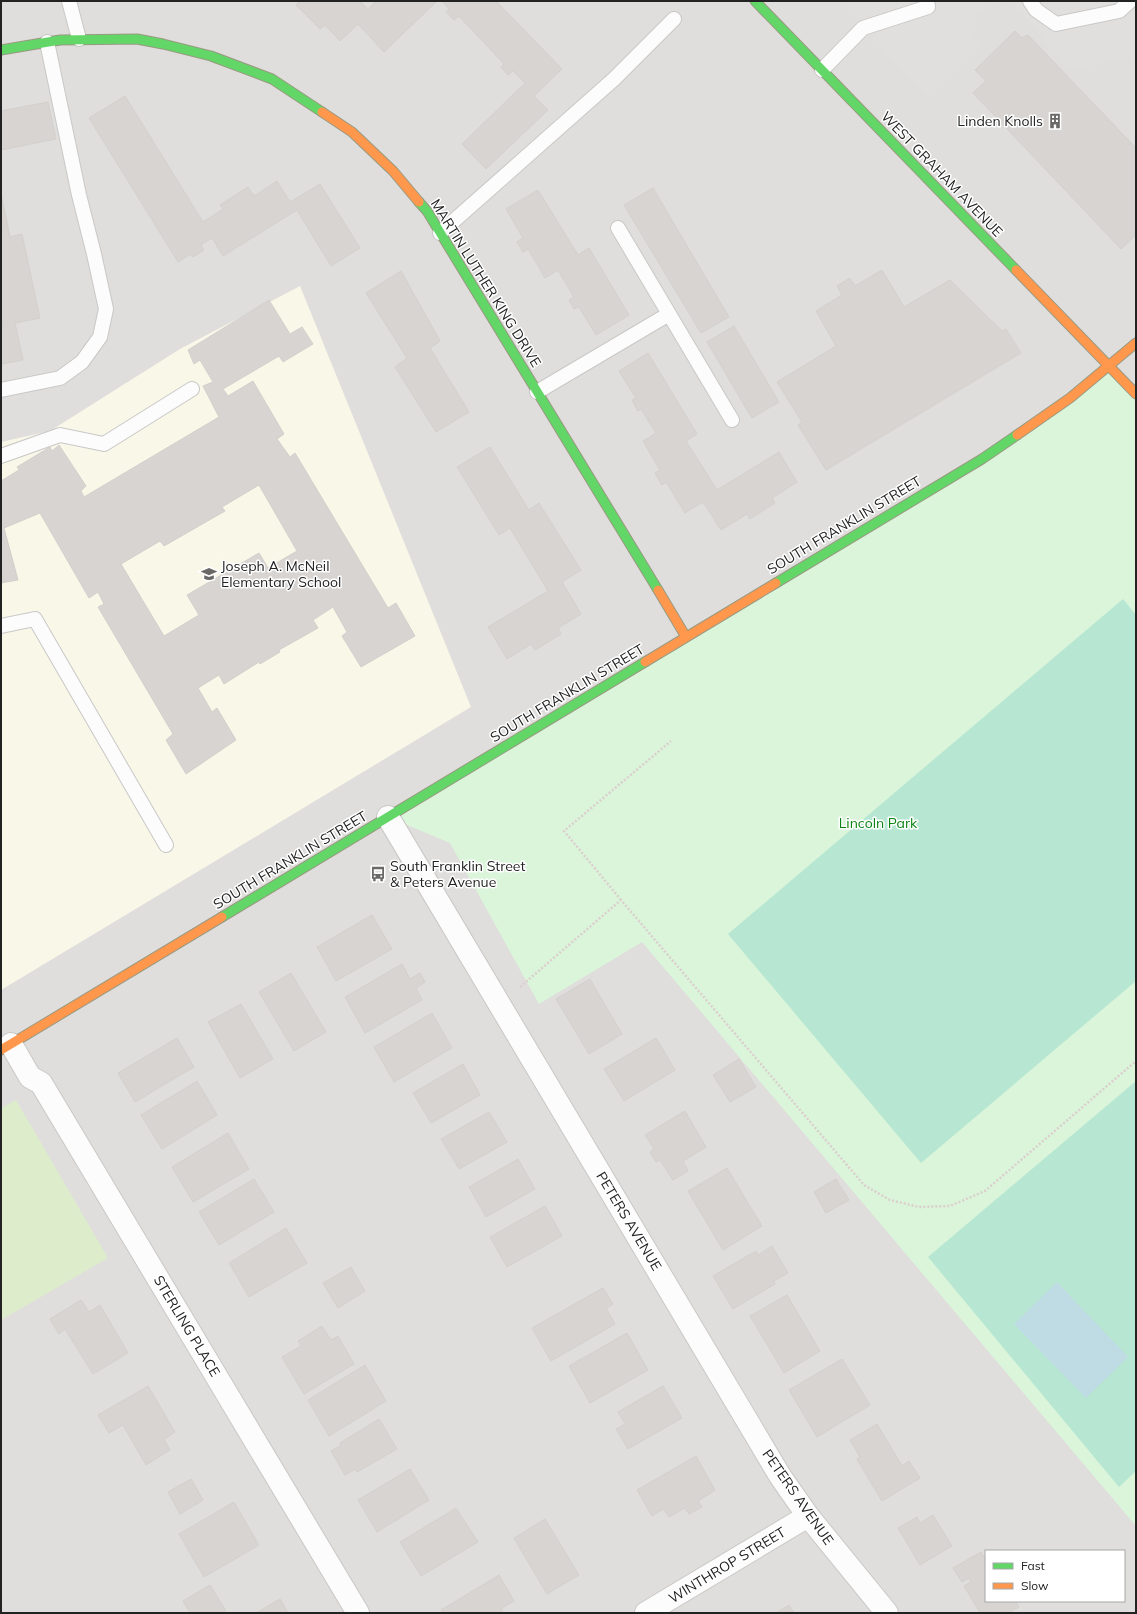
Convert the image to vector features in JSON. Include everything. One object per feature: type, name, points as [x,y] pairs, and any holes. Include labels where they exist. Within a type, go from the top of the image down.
[{"type":"street","name":"WEST GRAHAM AVENUE","points":[[755,1],[1136,394]]},
{"type":"street","name":"MARTIN LUTHER KING DRIVE","points":[[1,50],[60,40],[79,39],[137,39],[163,44],[211,56],[272,79],[352,132],[393,171],[426,211],[686,637]]},
{"type":"street","name":"SOUTH FRANKLIN STREET","points":[[6,1047],[982,459],[1070,398],[1136,343]]},
{"type":"street","name":"PETERS AVENUE","points":[[388,817],[780,1476],[808,1516],[887,1613]]},
{"type":"street","name":"STERLING PLACE","points":[[6,1047],[30,1077],[41,1083],[358,1613]]},
{"type":"street","name":"WINTHROP STREET","points":[[646,1613],[808,1516]]},
{"type":"lane","points":[[69,1],[79,39]]},
{"type":"lane","points":[[822,70],[863,28],[928,8],[927,1]]},
{"type":"lane","points":[[1030,1],[1036,10],[1056,24],[1119,11],[1130,1]]},
{"type":"lane","points":[[440,233],[614,79],[674,19]]},
{"type":"lane","points":[[1,390],[60,378],[82,362],[100,337],[106,309],[79,195],[47,42]]},
{"type":"lane","points":[[618,228],[732,420]]},
{"type":"lane","points":[[537,392],[669,314]]},
{"type":"lane","points":[[1,456],[60,435],[104,444],[192,389]]},
{"type":"lane","points":[[1,626],[36,619],[166,845]]},
{"type":"path","points":[[671,741],[564,831],[864,1185],[890,1200],[919,1207],[950,1206],[985,1191],[1136,1061]]},
{"type":"path","points":[[500,1004],[621,900]]},
{"type":"shaded area","points":[[1,1],[1136,1],[1136,1613],[1,1613]]},
{"type":"shaded area","points":[[839,1],[997,1],[965,22],[980,46],[928,98]]},
{"type":"shaded area","points":[[1012,1],[1136,1],[1136,58],[1069,69]]},
{"type":"shaded area","name":"Joseph A. McNeil Elementary School","points":[[300,286],[471,707],[1,990],[1,442],[50,431],[180,349]]},
{"type":"green space","name":"Lincoln Park","points":[[1109,366],[1136,394],[1136,1526],[642,942],[539,1004],[450,843],[388,817],[982,459]]},
{"type":"green space","points":[[1123,599],[1136,615],[1136,981],[921,1163],[728,934]]},
{"type":"green space","points":[[1136,1081],[1136,1471],[1119,1487],[928,1257]]},
{"type":"green space","points":[[16,1100],[108,1258],[1,1320],[1,1108]]},
{"type":"water","points":[[1057,1282],[1128,1357],[1086,1398],[1014,1324]]},
{"type":"building","points":[[300,1],[360,1],[368,9],[376,1],[437,1],[384,52],[358,24],[340,41],[325,25],[320,29],[296,5]]},
{"type":"building","points":[[442,1],[496,1],[562,69],[534,96],[548,110],[486,169],[462,144],[525,83],[513,71],[508,75],[501,67],[504,64],[459,16],[454,20],[446,12],[449,9]]},
{"type":"building","name":"Linden Knolls","points":[[1015,31],[1022,38],[1028,35],[1136,148],[1136,235],[1121,249],[973,93],[986,81],[975,70]]},
{"type":"building","points":[[125,96],[203,222],[223,209],[220,205],[248,187],[254,196],[277,181],[290,202],[320,184],[360,248],[331,266],[297,210],[223,256],[212,238],[201,245],[204,250],[193,257],[191,254],[178,262],[89,118]]},
{"type":"building","points":[[48,102],[56,139],[1,150],[1,111]]},
{"type":"building","points":[[653,188],[729,317],[701,333],[624,205]]},
{"type":"building","points":[[538,190],[578,255],[589,248],[629,315],[596,335],[579,307],[574,309],[569,300],[574,297],[558,270],[545,278],[528,249],[523,252],[517,242],[523,238],[506,209]]},
{"type":"building","points":[[1,194],[10,237],[22,234],[40,318],[15,323],[23,360],[1,364],[1,327],[3,327],[1,318]]},
{"type":"building","points":[[882,270],[904,307],[950,280],[1002,331],[1006,329],[1021,353],[826,470],[798,425],[802,422],[777,382],[836,346],[816,311],[842,295],[837,286],[850,278],[855,286]]},
{"type":"building","points":[[401,271],[440,341],[430,348],[469,412],[436,432],[395,367],[407,358],[366,293]]},
{"type":"building","points":[[269,300],[290,334],[302,327],[313,344],[283,362],[279,356],[223,389],[228,396],[253,381],[284,434],[277,439],[290,457],[295,453],[388,608],[396,603],[415,636],[361,667],[342,636],[347,632],[333,607],[313,620],[318,628],[279,650],[280,652],[260,664],[259,662],[224,684],[219,675],[198,688],[212,712],[217,708],[236,740],[186,774],[166,740],[173,734],[98,607],[104,604],[98,592],[89,598],[40,513],[4,528],[18,580],[1,583],[1,481],[19,470],[17,467],[50,447],[52,451],[59,445],[86,486],[81,491],[84,497],[219,417],[203,386],[213,382],[200,360],[194,364],[188,350]],"holes":[[[259,485],[297,551],[268,568],[259,553],[187,595],[199,615],[164,636],[121,564],[160,541],[164,546],[225,511],[222,507]]]},
{"type":"building","points":[[734,326],[779,402],[752,418],[707,342]]},
{"type":"building","points":[[648,353],[697,434],[686,441],[717,490],[779,452],[797,482],[772,498],[775,503],[750,519],[747,514],[721,530],[703,502],[685,513],[666,482],[662,485],[655,473],[660,470],[643,441],[656,433],[641,409],[638,411],[632,400],[636,398],[619,371]]},
{"type":"building","points":[[490,447],[529,510],[539,503],[581,570],[562,582],[581,614],[558,628],[561,634],[535,650],[531,644],[507,659],[488,627],[548,591],[510,528],[499,535],[457,467]]},
{"type":"building","points":[[372,915],[392,949],[336,981],[317,947]]},
{"type":"building","points":[[402,964],[410,979],[420,973],[425,982],[416,988],[422,1000],[365,1033],[345,997]]},
{"type":"building","points":[[291,973],[326,1032],[294,1051],[259,992]]},
{"type":"building","points":[[590,979],[622,1034],[589,1054],[556,999]]},
{"type":"building","points":[[241,1004],[273,1059],[240,1078],[208,1022]]},
{"type":"building","points":[[432,1013],[452,1048],[394,1082],[374,1047]]},
{"type":"building","points":[[177,1038],[194,1067],[135,1102],[118,1073]]},
{"type":"building","points":[[656,1038],[675,1070],[624,1101],[604,1069]]},
{"type":"building","points":[[739,1059],[756,1087],[730,1102],[713,1075]]},
{"type":"building","points":[[463,1064],[480,1095],[431,1123],[413,1093]]},
{"type":"building","points":[[197,1081],[217,1115],[162,1149],[141,1115]]},
{"type":"building","points":[[685,1111],[706,1147],[683,1161],[688,1171],[673,1180],[660,1160],[656,1162],[650,1152],[654,1149],[645,1135]]},
{"type":"building","points":[[489,1112],[507,1142],[459,1169],[441,1139]]},
{"type":"building","points":[[228,1133],[249,1169],[193,1202],[172,1167]]},
{"type":"building","points":[[518,1159],[535,1189],[486,1217],[469,1187]]},
{"type":"building","points":[[727,1168],[762,1226],[723,1250],[688,1191]]},
{"type":"building","points":[[254,1179],[274,1212],[219,1245],[199,1212]]},
{"type":"building","points":[[836,1179],[849,1200],[826,1213],[814,1192]]},
{"type":"building","points":[[545,1206],[562,1236],[507,1267],[490,1237]]},
{"type":"building","points":[[286,1228],[307,1263],[249,1297],[229,1263]]},
{"type":"building","points":[[772,1246],[788,1273],[774,1281],[775,1284],[733,1309],[713,1276],[756,1251],[758,1255]]},
{"type":"building","points":[[351,1267],[365,1291],[338,1308],[323,1283]]},
{"type":"building","points":[[603,1288],[613,1304],[606,1308],[615,1324],[551,1361],[532,1328]]},
{"type":"building","points":[[787,1295],[820,1351],[784,1373],[750,1316]]},
{"type":"building","points":[[81,1300],[89,1312],[100,1305],[128,1353],[93,1374],[65,1329],[59,1334],[50,1319]]},
{"type":"building","points":[[322,1326],[331,1340],[338,1336],[354,1364],[304,1394],[282,1357],[301,1346],[298,1341]]},
{"type":"building","points":[[627,1333],[648,1370],[590,1403],[569,1366]]},
{"type":"building","points":[[842,1359],[870,1405],[817,1437],[789,1390]]},
{"type":"building","points":[[365,1365],[386,1401],[329,1436],[308,1400]]},
{"type":"building","points":[[148,1386],[175,1432],[164,1439],[170,1450],[146,1465],[123,1425],[109,1433],[98,1415]]},
{"type":"building","points":[[663,1386],[682,1418],[628,1449],[616,1429],[625,1424],[618,1412]]},
{"type":"building","points":[[379,1419],[397,1449],[357,1472],[355,1469],[345,1475],[331,1451],[341,1445],[340,1443]]},
{"type":"building","points":[[877,1424],[902,1466],[909,1461],[920,1478],[882,1501],[857,1459],[860,1457],[850,1440]]},
{"type":"building","points":[[696,1456],[715,1490],[698,1501],[702,1507],[689,1514],[685,1508],[669,1517],[663,1509],[652,1516],[637,1490]]},
{"type":"building","points":[[410,1469],[429,1500],[377,1532],[358,1500]]},
{"type":"building","points":[[191,1479],[203,1500],[180,1514],[168,1492]]},
{"type":"building","points":[[234,1502],[259,1545],[204,1577],[179,1534]]},
{"type":"building","points":[[456,1508],[478,1542],[421,1576],[400,1542]]},
{"type":"building","points":[[933,1515],[952,1546],[920,1565],[898,1528],[917,1517],[920,1523]]},
{"type":"building","points":[[545,1519],[579,1575],[547,1594],[514,1538]]},
{"type":"building","points":[[981,1552],[985,1559],[985,1569],[983,1570],[985,1572],[985,1602],[1016,1602],[1019,1607],[1008,1613],[980,1613],[964,1586],[971,1582],[969,1578],[962,1582],[953,1568]]},
{"type":"building","points":[[499,1575],[514,1601],[501,1609],[504,1613],[443,1613],[441,1610]]},
{"type":"building","points":[[210,1585],[226,1611],[223,1613],[190,1613],[183,1601]]},
{"type":"building","points":[[280,1599],[288,1613],[256,1613]]},
{"type":"building","points":[[789,1605],[794,1613],[776,1613]]},
{"type":"traffic: fast","points":[[755,1],[1016,270]]},
{"type":"traffic: fast","points":[[1,50],[60,40],[137,39],[163,44],[211,56],[272,79],[322,112]]},
{"type":"traffic: fast","points":[[419,202],[427,211],[658,590]]},
{"type":"traffic: fast","points":[[776,583],[982,459],[1017,435]]},
{"type":"traffic: fast","points":[[222,917],[645,662]]},
{"type":"traffic: slow","points":[[322,112],[352,132],[393,171],[419,202]]},
{"type":"traffic: slow","points":[[1016,270],[1136,394]]},
{"type":"traffic: slow","points":[[1017,435],[1070,398],[1136,343]]},
{"type":"traffic: slow","points":[[645,662],[776,583]]},
{"type":"traffic: slow","points":[[658,590],[686,637]]},
{"type":"traffic: slow","points":[[1,1050],[222,917]]},
{"type":"place","name":"Linden Knolls","points":[[1055,121]]},
{"type":"place","name":"Joseph A. McNeil Elementary School","points":[[209,574]]},
{"type":"place","name":"South Franklin Street & Peters Avenue","points":[[378,874]]}]
